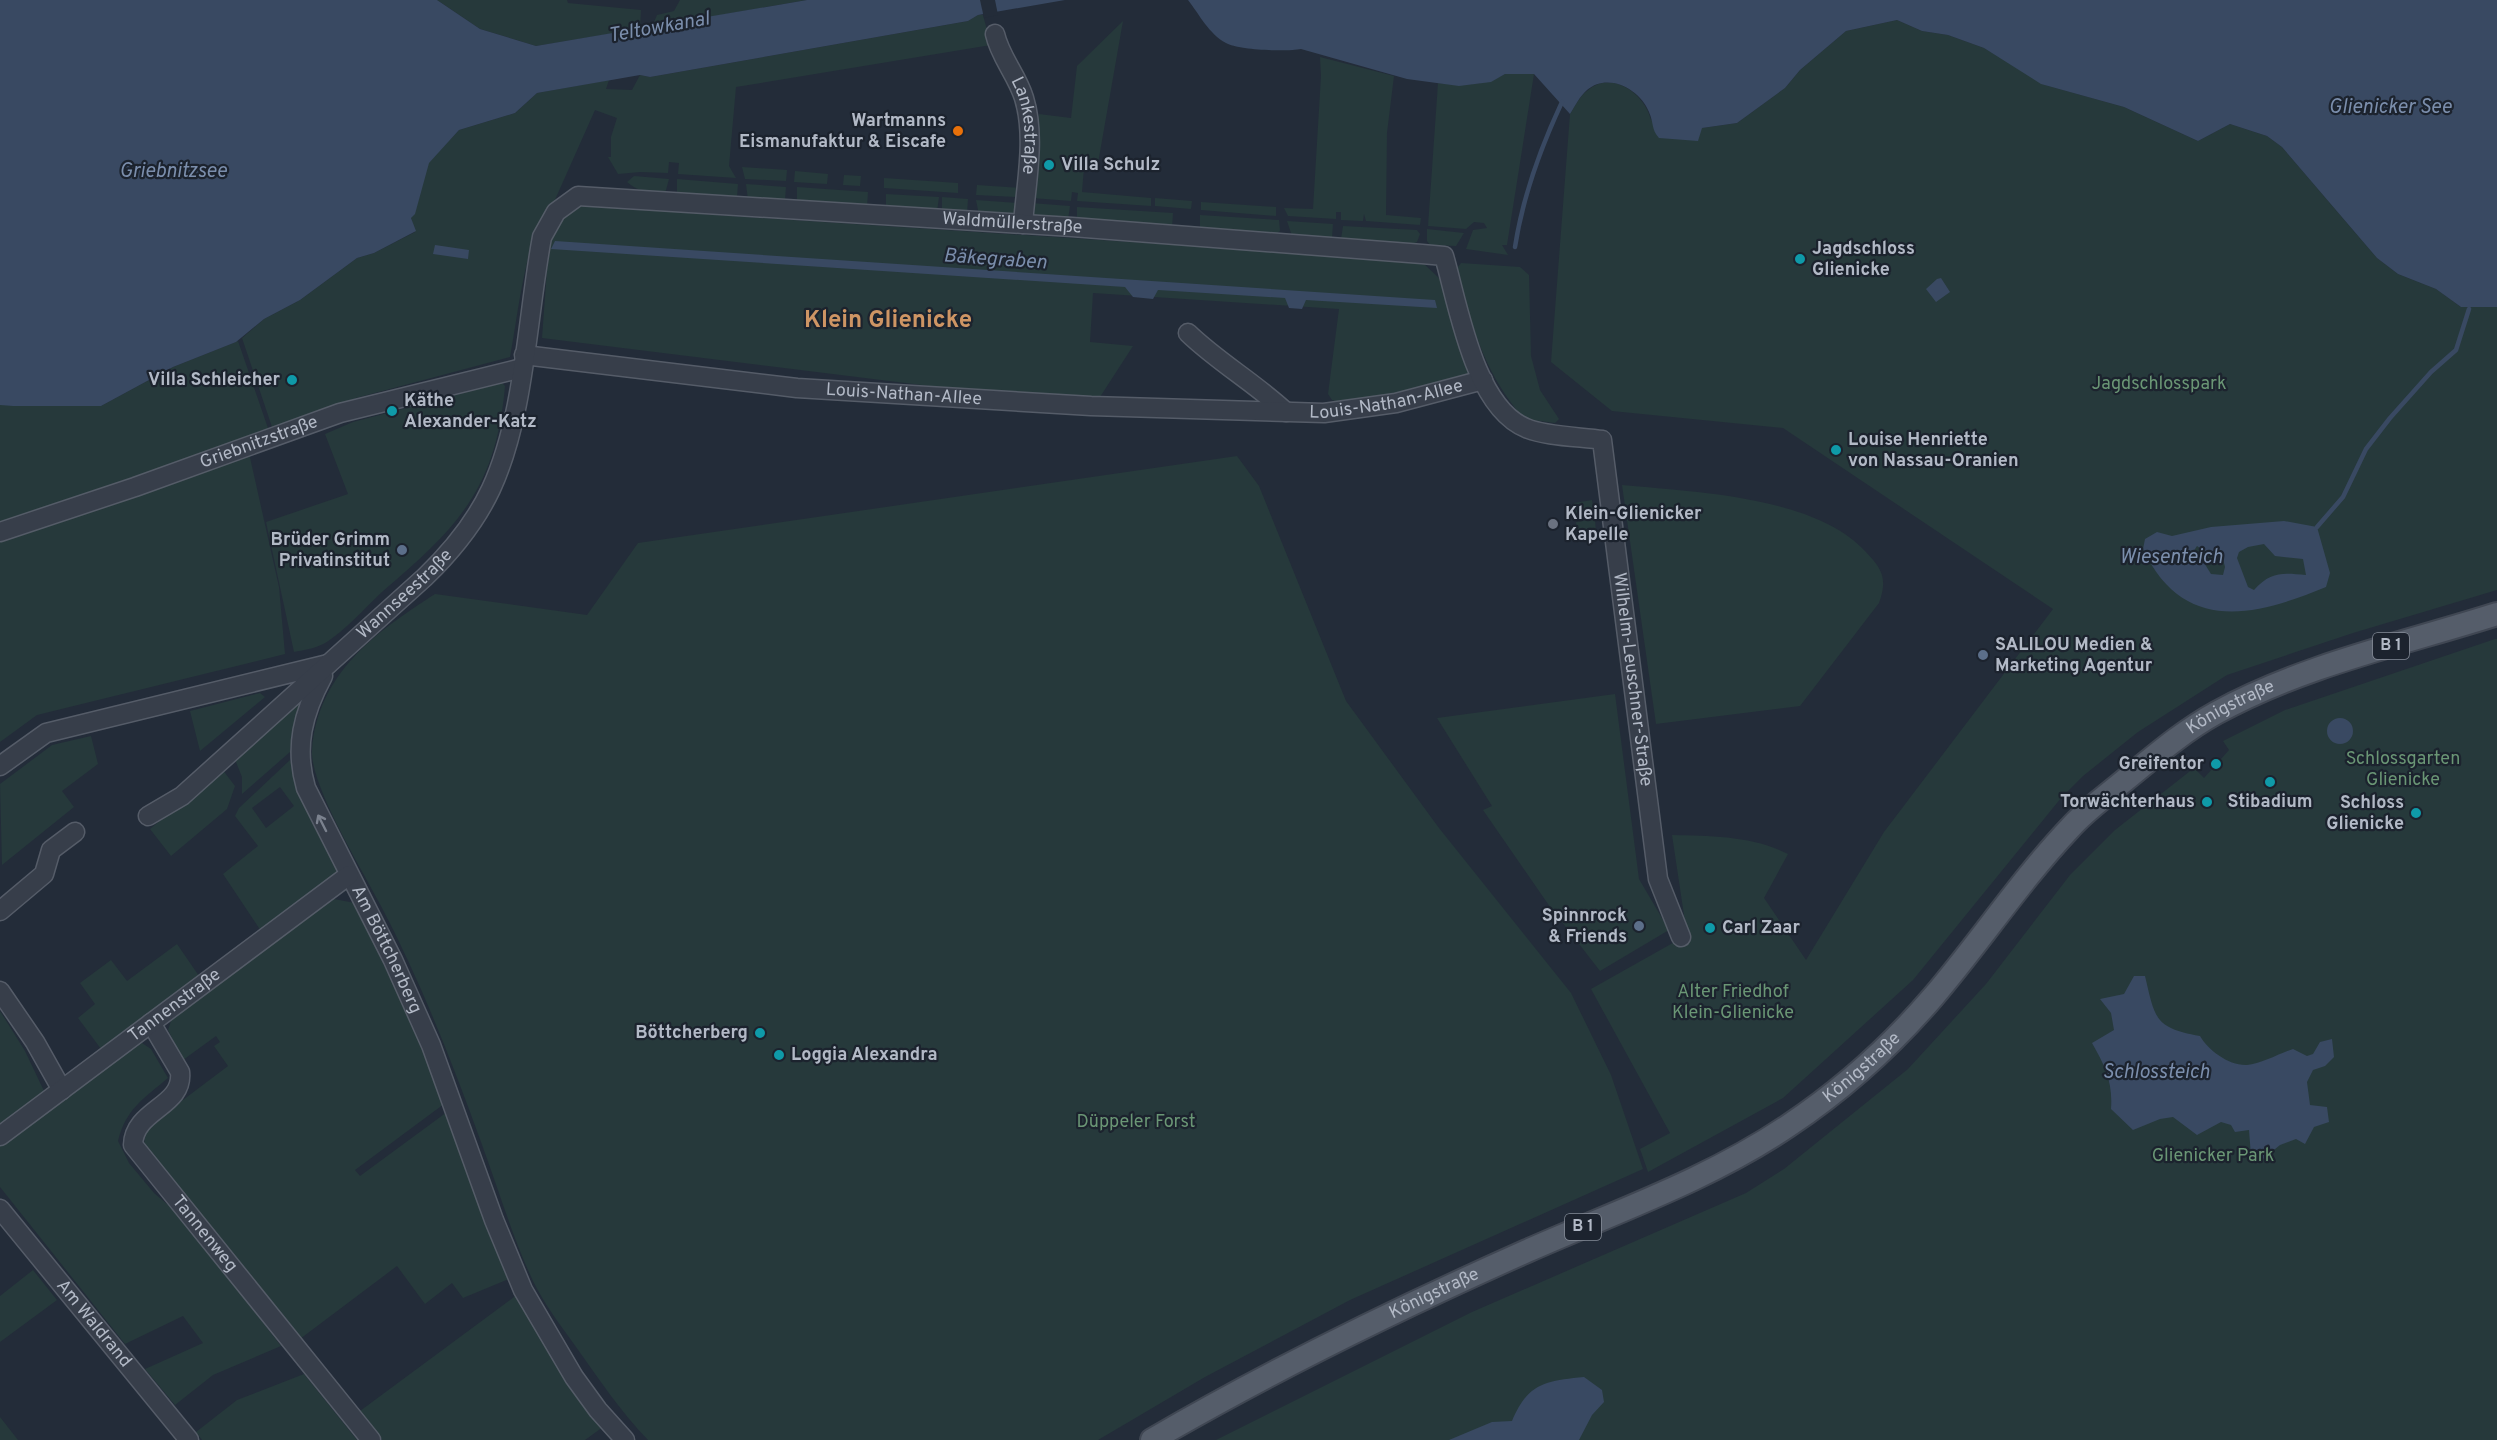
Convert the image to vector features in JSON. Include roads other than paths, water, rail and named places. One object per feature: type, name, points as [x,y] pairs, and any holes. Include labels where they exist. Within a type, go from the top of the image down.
[{"type":"main road","name":"Königstraße","points":[[1152,1440],[1229,1397],[1413,1303],[1704,1175],[1755,1147],[1828,1097],[1891,1042],[1933,997],[2072,825],[2149,759],[2186,732],[2218,712],[2285,681],[2341,661],[2497,614]]},
{"type":"street","name":"Lankestraße","points":[[995,34],[999,49],[1020,85],[1028,117],[1030,132],[1023,224]]},
{"type":"street","name":"Waldmüllerstraße","points":[[578,196],[1023,224],[1444,256]]},
{"type":"street","name":"Wannseestraße","points":[[0,766],[46,733],[329,664],[432,571],[461,538],[491,490],[509,441],[542,237],[556,212],[578,196]]},
{"type":"street","name":"Wilhelm-Leuschner-Straße","points":[[1444,256],[1472,354],[1483,380],[1501,410],[1527,429],[1602,440],[1658,879],[1681,937]]},
{"type":"street","name":"Louis-Nathan-Allee","points":[[1188,333],[1200,345],[1258,386],[1287,412]]},
{"type":"street","name":"Louis-Nathan-Allee","points":[[523,362],[808,389],[1091,406],[1324,413],[1372,407],[1428,396],[1483,380]]},
{"type":"street","name":"Griebnitzstraße","points":[[0,532],[174,474],[340,413],[523,362]]},
{"type":"street","points":[[148,816],[182,796],[329,664]]},
{"type":"street","name":"Am Böttcherberg","points":[[329,664],[303,718],[300,762],[306,788],[393,960],[431,1045],[494,1220],[523,1290],[574,1377],[598,1410],[625,1440]]},
{"type":"street","points":[[0,911],[44,874],[51,850],[75,832]]},
{"type":"street","name":"Tannenstraße","points":[[0,1136],[349,875]]},
{"type":"street","points":[[0,991],[35,1042],[62,1090]]},
{"type":"street","name":"Tannenweg","points":[[151,1023],[180,1072],[181,1079],[176,1092],[133,1132],[133,1145],[371,1440]]},
{"type":"street","name":"Am Waldrand","points":[[0,1209],[189,1440]]},
{"type":"water","name":"Griebnitzsee","points":[[0,0],[437,0],[480,29],[536,46],[807,0],[1065,0],[978,15],[968,21],[650,77],[640,75],[537,93],[515,113],[459,130],[429,163],[415,214],[411,218],[416,231],[374,253],[357,258],[300,300],[264,319],[236,342],[173,367],[101,406],[13,406],[0,405]]},
{"type":"water","name":"Glienicker See","points":[[1188,0],[2497,0],[2497,307],[2461,307],[2436,289],[2398,274],[2377,258],[2282,147],[2267,136],[2230,124],[2198,141],[2124,107],[2041,84],[1984,48],[1948,35],[1922,31],[1897,20],[1846,31],[1800,70],[1785,88],[1737,123],[1702,128],[1698,141],[1659,138],[1645,104],[1631,90],[1613,83],[1595,85],[1587,90],[1570,114],[1534,74],[1505,74],[1491,82],[1459,86],[1407,79],[1301,49],[1262,50],[1232,45],[1214,34]]},
{"type":"water","name":"Bäkegraben","points":[[555,241],[1435,300],[1437,308],[1306,300],[1302,309],[1289,308],[1285,298],[1158,290],[1153,299],[1133,297],[1125,287],[551,249]]},
{"type":"water","points":[[435,245],[469,250],[468,259],[433,254]]},
{"type":"water","points":[[1941,278],[1950,292],[1936,302],[1926,289]]},
{"type":"water","name":"Wiesenteich","points":[[2284,521],[2317,527],[2330,573],[2326,587],[2273,606],[2247,611],[2222,611],[2199,606],[2178,595],[2159,576],[2143,549],[2145,539],[2157,532],[2172,536],[2211,527]],"holes":[[[2264,544],[2275,556],[2303,559],[2306,575],[2272,576],[2254,590],[2248,587],[2237,558],[2239,552],[2248,547]],[[2197,546],[2213,557],[2223,559],[2225,567],[2223,575],[2211,574],[2201,558],[2193,552]]]},
{"type":"water","points":[[2340,718],[2349,722],[2353,731],[2349,740],[2340,744],[2331,740],[2327,731],[2331,722]]},
{"type":"water","name":"Schlossteich","points":[[2134,976],[2145,976],[2151,1002],[2159,1019],[2165,1025],[2200,1036],[2214,1052],[2233,1063],[2252,1064],[2293,1049],[2307,1056],[2313,1054],[2320,1042],[2332,1039],[2334,1057],[2325,1066],[2313,1070],[2307,1082],[2310,1105],[2327,1107],[2329,1122],[2314,1127],[2305,1144],[2296,1139],[2280,1145],[2258,1163],[2251,1156],[2249,1130],[2235,1132],[2231,1125],[2221,1122],[2197,1135],[2173,1117],[2160,1119],[2133,1130],[2111,1109],[2111,1091],[2107,1074],[2092,1043],[2114,1030],[2111,1013],[2100,999],[2124,994]]},
{"type":"water","points":[[1584,1377],[1602,1390],[1604,1402],[1592,1415],[1579,1440],[1449,1440],[1492,1422],[1512,1421],[1518,1408],[1539,1386],[1559,1380]]},
{"type":"waterway","name":"Bäkegraben","points":[[1515,247],[1533,173],[1562,102]]},
{"type":"waterway","points":[[2317,527],[2343,497],[2366,449],[2390,418],[2431,372],[2456,350],[2469,309]]},
{"type":"place","name":"Wartmanns Eismanufaktur & Eiscafe","points":[[958,131]]},
{"type":"place","name":"Villa Schulz","points":[[1049,165]]},
{"type":"place","name":"Jagdschloss Glienicke","points":[[1800,259]]},
{"type":"place","name":"Villa Schleicher","points":[[292,380]]},
{"type":"place","name":"Käthe Alexander-Katz","points":[[392,411]]},
{"type":"place","name":"Louise Henriette von Nassau-Oranien","points":[[1836,450]]},
{"type":"place","name":"Klein-Glienicker Kapelle","points":[[1553,524]]},
{"type":"place","name":"Brüder Grimm Privatinstitut","points":[[402,550]]},
{"type":"place","name":"SALILOU Medien & Marketing Agentur","points":[[1983,655]]},
{"type":"place","name":"Greifentor","points":[[2216,764]]},
{"type":"place","name":"Stibadium","points":[[2270,782]]},
{"type":"place","name":"Torwächterhaus","points":[[2207,802]]},
{"type":"place","name":"Schloss Glienicke","points":[[2416,813]]},
{"type":"place","name":"Spinnrock & Friends","points":[[1639,926]]},
{"type":"place","name":"Carl Zaar","points":[[1710,928]]},
{"type":"place","name":"Böttcherberg","points":[[760,1033]]},
{"type":"place","name":"Loggia Alexandra","points":[[779,1055]]},
{"type":"district","name":"Klein Glienicke","points":[[888,321]]},
{"type":"water label","name":"Teltowkanal","points":[[659,28]]},
{"type":"park label","name":"Jagdschlosspark","points":[[2159,384]]},
{"type":"park label","name":"Schlossgarten Glienicke","points":[[2403,769]]},
{"type":"park label","name":"Alter Friedhof Klein-Glienicke","points":[[1733,1002]]},
{"type":"park label","name":"Düppeler Forst","points":[[1136,1122]]},
{"type":"park label","name":"Glienicker Park","points":[[2213,1156]]}]
